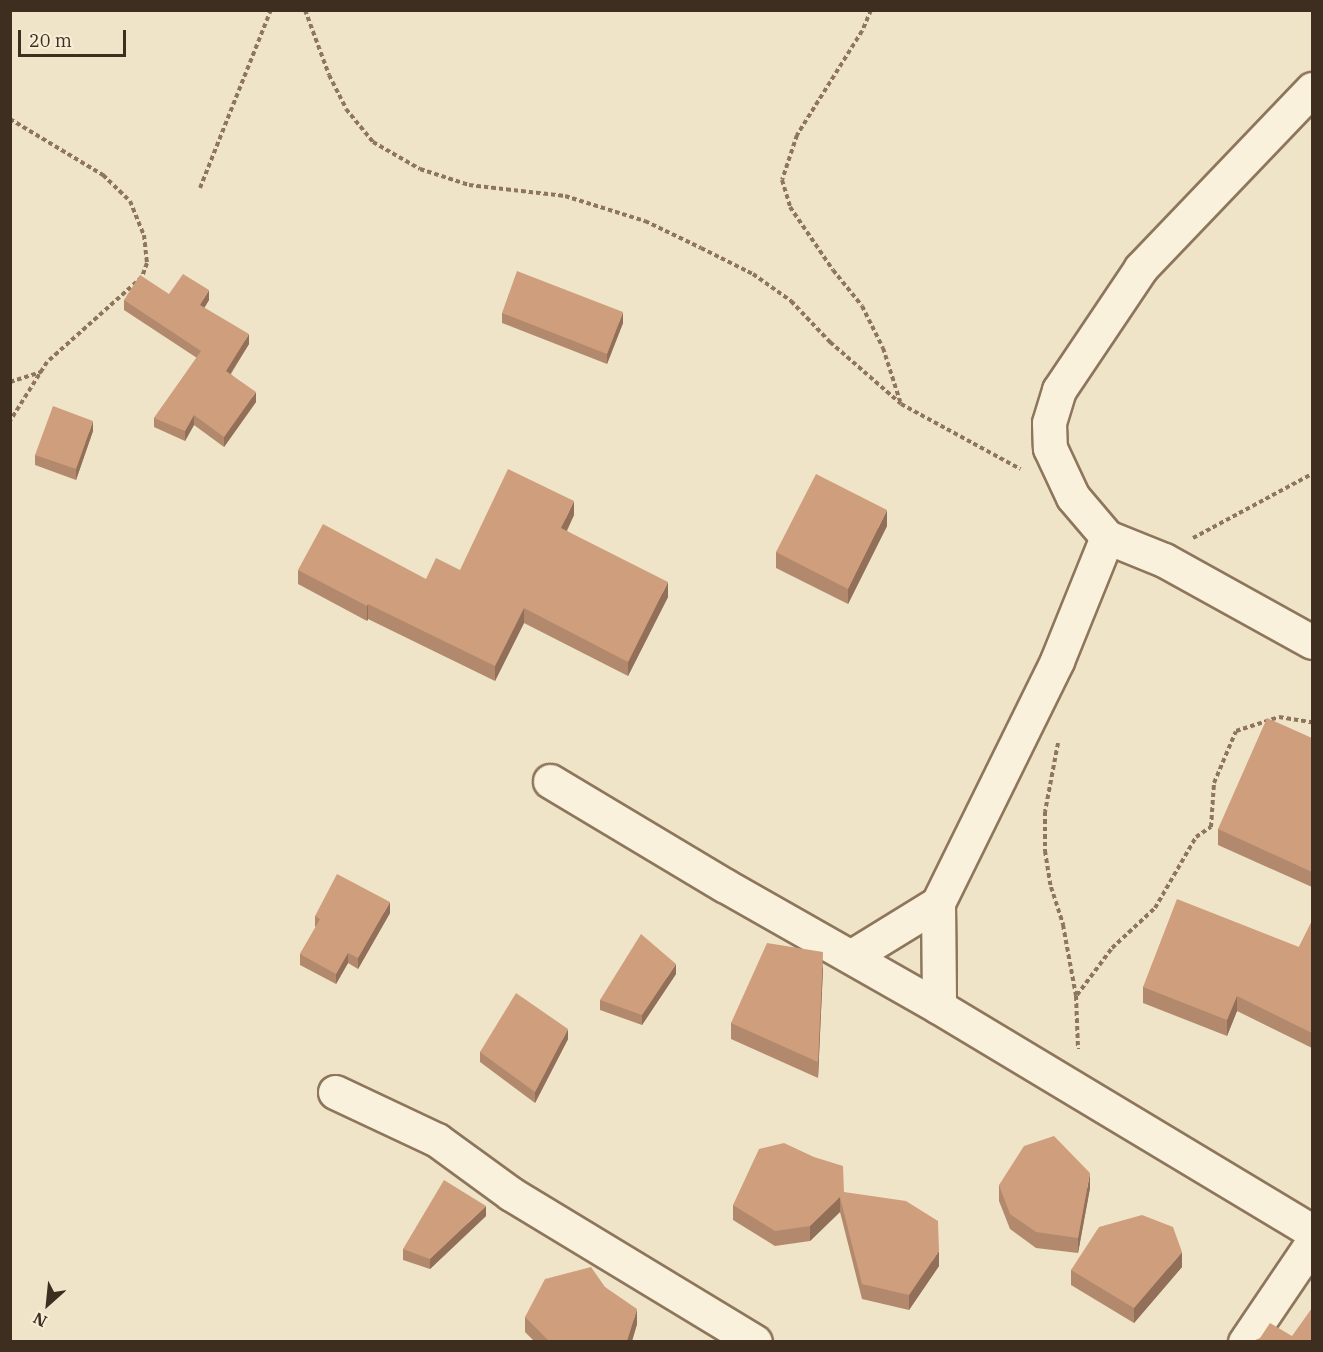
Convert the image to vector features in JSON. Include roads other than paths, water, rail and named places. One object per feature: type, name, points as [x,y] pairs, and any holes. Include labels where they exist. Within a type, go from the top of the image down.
[{"type":"street","points":[[1312,89],[1141,268],[1059,390],[1049,423],[1050,448],[1073,497],[1107,537],[1164,560],[1312,642]]},
{"type":"street","points":[[939,1007],[938,903],[1057,661],[1107,537]]},
{"type":"street","points":[[550,781],[724,885],[939,1007],[1312,1231]]},
{"type":"street","points":[[852,956],[938,903]]},
{"type":"street","points":[[334,1092],[437,1140],[511,1194],[755,1341]]},
{"type":"street","points":[[1245,1341],[1312,1243]]}]
